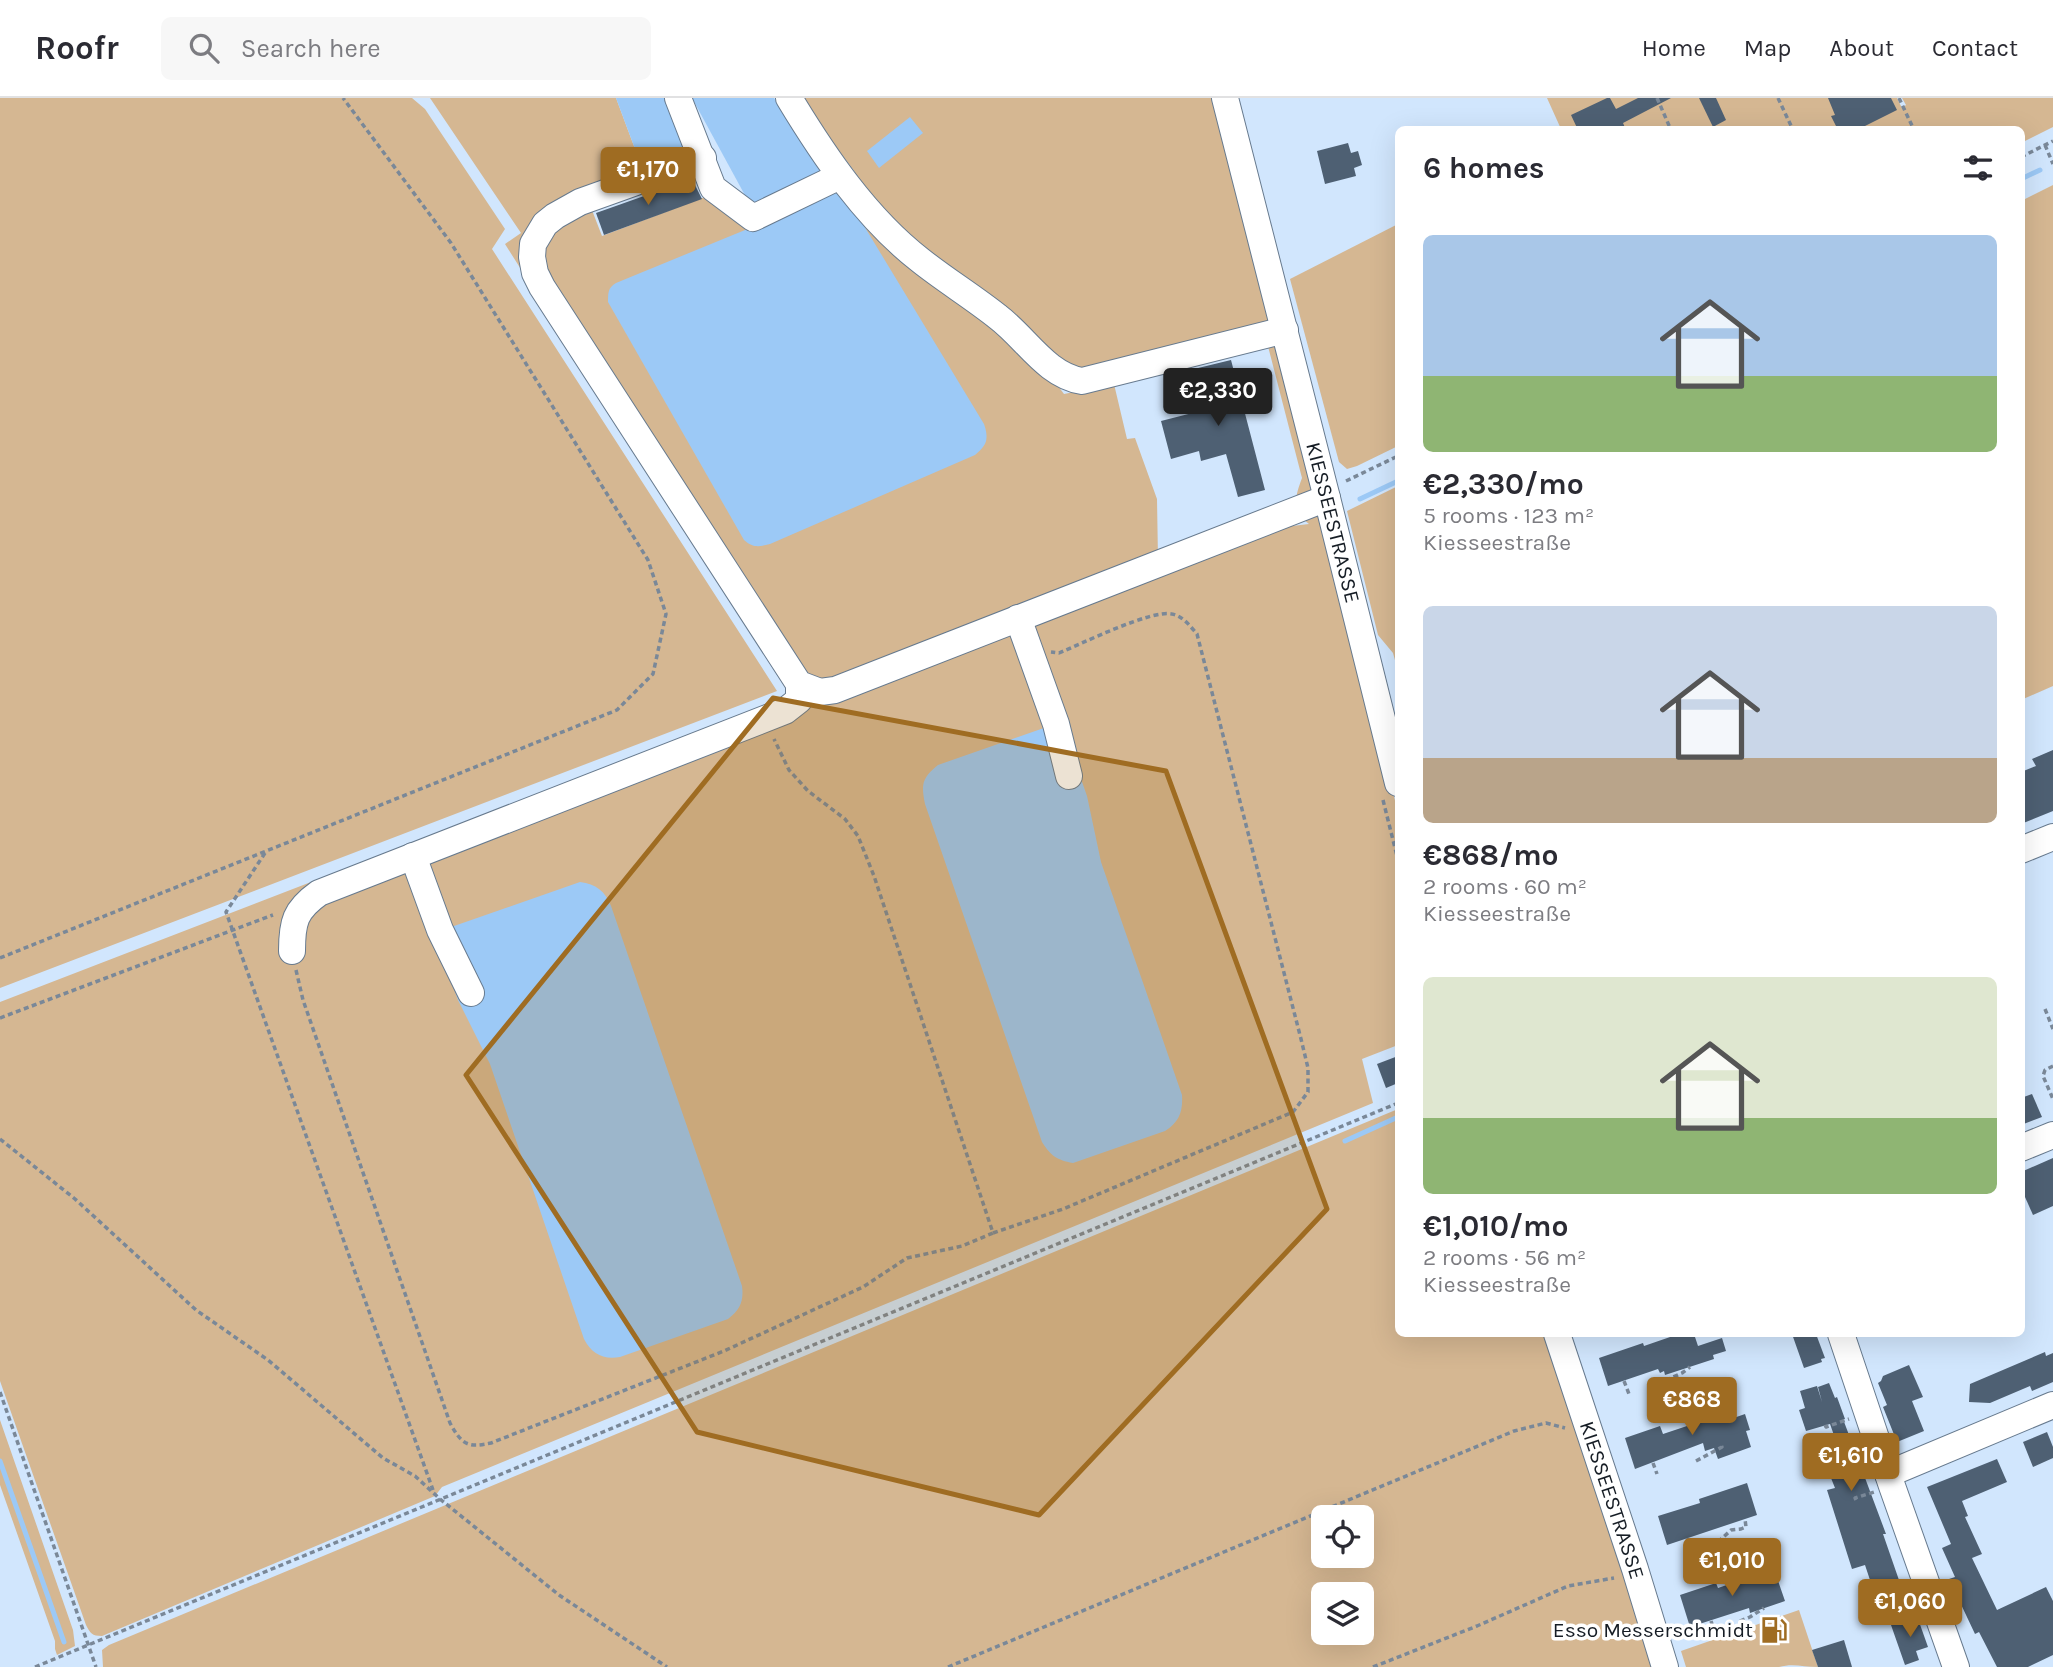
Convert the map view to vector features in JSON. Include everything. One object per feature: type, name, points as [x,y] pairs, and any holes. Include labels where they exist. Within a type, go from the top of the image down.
[{"type":"street","points":[[678,98],[713,188],[753,218],[840,176]]},
{"type":"street","points":[[789,98],[840,176],[878,220],[918,259],[1000,318],[1055,371],[1069,379],[1082,381],[1285,330]]},
{"type":"street","name":"KIESSEESTRASSE","points":[[1224,98],[1395,771]]},
{"type":"street","points":[[703,158],[566,209],[545,223],[533,244],[535,272],[542,287],[799,684],[810,690],[835,690],[1023,630],[1326,495]]},
{"type":"street","points":[[1023,630],[1056,724],[1069,776]]},
{"type":"street","points":[[292,951],[293,923],[297,914],[319,893],[785,711],[799,700],[799,684]]},
{"type":"street","points":[[2025,848],[2053,838]]},
{"type":"street","points":[[414,856],[440,930],[471,993]]},
{"type":"street","points":[[2025,1146],[2053,1135]]},
{"type":"street","name":"KIESSEESTRASSE","points":[[1558,1337],[1665,1667]]},
{"type":"street","points":[[1842,1337],[1956,1667]]},
{"type":"street","points":[[1888,1474],[2053,1405]]},
{"type":"path","points":[[0,958],[617,710],[653,674],[666,614],[648,560],[459,255],[343,98]]},
{"type":"path","points":[[1657,98],[1669,126]]},
{"type":"path","points":[[1778,98],[1791,126]]},
{"type":"path","points":[[1899,98],[1912,126]]},
{"type":"path","points":[[2025,155],[2053,141]]},
{"type":"path","points":[[2045,145],[2053,164]]},
{"type":"path","points":[[1326,495],[1395,458]]},
{"type":"path","points":[[292,951],[303,1000],[450,1423],[458,1438],[473,1446],[491,1443],[724,1351],[863,1287],[906,1258],[962,1246],[1063,1209],[1293,1112],[1307,1092],[1308,1068],[1196,634],[1187,621],[1172,614],[1154,614],[1059,653],[1044,651],[1023,630]]},
{"type":"path","points":[[764,719],[789,770],[808,791],[845,819],[858,836],[879,889],[993,1233]]},
{"type":"path","points":[[266,851],[226,912],[434,1493]]},
{"type":"path","points":[[0,1018],[242,928]]},
{"type":"path","points":[[2045,1009],[2053,1029]]},
{"type":"path","points":[[2053,1066],[2045,1070],[2043,1076],[2053,1099]]},
{"type":"path","points":[[35,1667],[1395,1104]]},
{"type":"path","points":[[0,1139],[75,1199],[196,1310],[268,1360],[383,1458],[415,1476],[559,1594],[667,1667]]},
{"type":"path","points":[[1658,1384],[1690,1367]]},
{"type":"path","points":[[1625,1381],[1629,1394]]},
{"type":"path","points":[[0,1392],[96,1667]]},
{"type":"path","points":[[948,1667],[1514,1432],[1546,1423],[1567,1428]]},
{"type":"path","points":[[1696,1461],[1721,1445]]},
{"type":"path","points":[[1653,1462],[1657,1474]]},
{"type":"path","points":[[1718,1542],[1731,1530],[1746,1527],[1745,1519]]},
{"type":"path","points":[[1687,1538],[1691,1551]]},
{"type":"path","points":[[1373,1667],[1569,1586],[1614,1578]]},
{"type":"path","points":[[1740,1621],[1764,1608]]},
{"type":"path","points":[[1711,1621],[1714,1630]]},
{"type":"highlighted area","points":[[773,698],[1166,771],[1327,1209],[1039,1515],[697,1432],[466,1075]]},
{"type":"shaded area","points":[[0,98],[412,98],[425,109],[505,229],[492,249],[777,691],[0,988]]},
{"type":"shaded area","points":[[430,98],[616,98],[644,173],[579,200],[547,219],[527,242],[527,270],[795,687],[794,694],[785,708],[312,892],[297,903],[290,919],[289,950],[295,948],[301,920],[307,908],[317,898],[411,861],[434,932],[443,929],[425,874],[425,856],[791,714],[802,702],[804,692],[821,697],[834,695],[1002,628],[1018,633],[1037,677],[1052,725],[1061,723],[1037,654],[1035,627],[1039,614],[1290,519],[1292,526],[1309,524],[1297,508],[1296,497],[1302,478],[1263,327],[1070,372],[1018,328],[933,265],[903,238],[878,213],[849,177],[855,172],[839,151],[831,155],[820,142],[793,98],[1220,98],[1329,526],[1395,801],[1395,1046],[1362,1059],[1373,1103],[442,1487],[435,1496],[102,1636],[96,1635],[90,1632],[86,1625],[0,1381],[0,1002],[791,697],[505,244],[521,233]]},
{"type":"shaded area","points":[[1547,98],[1897,98],[1902,108],[1906,105],[1902,98],[2053,98],[2053,127],[2025,141],[2025,126],[1560,126]]},
{"type":"shaded area","points":[[837,185],[1052,378],[1064,394],[1114,384],[1127,439],[1135,438],[1157,499],[1158,559],[845,683],[809,684],[548,288],[542,237],[590,205],[602,236],[710,195],[752,222]]},
{"type":"shaded area","points":[[2053,185],[2053,686],[2025,698],[2025,199]]},
{"type":"shaded area","points":[[1395,226],[1395,447],[1357,466],[1347,469],[1339,462],[1290,279]]},
{"type":"shaded area","points":[[1395,487],[1395,660],[1393,653],[1378,635],[1347,511]]},
{"type":"shaded area","points":[[1395,1110],[1395,1337],[1549,1337],[1657,1667],[103,1667],[102,1650],[109,1645]]},
{"type":"shaded area","points":[[0,1420],[73,1630],[75,1646],[57,1655],[55,1641],[0,1485]]},
{"type":"shaded area","name":"Esso Messerschmidt","points":[[1799,1610],[1818,1667],[1686,1667],[1681,1651]]},
{"type":"water","points":[[616,98],[672,98],[692,150],[644,173]]},
{"type":"water","points":[[692,98],[774,98],[825,177],[753,210]]},
{"type":"water","points":[[910,117],[923,133],[879,168],[867,151]]},
{"type":"water","points":[[835,193],[849,201],[984,424],[986,441],[975,455],[770,544],[753,546],[744,540],[608,302],[608,293],[616,283]]},
{"type":"water","points":[[1061,722],[1087,796],[1101,862],[1182,1095],[1179,1116],[1165,1131],[1073,1163],[1055,1157],[1042,1142],[925,804],[923,791],[926,778],[938,765]]},
{"type":"water","points":[[580,882],[599,889],[611,906],[742,1286],[742,1301],[728,1319],[614,1358],[599,1355],[584,1339],[490,1064],[458,1000],[434,933]]},
{"type":"building","points":[[1607,98],[1610,98],[1616,109],[1638,98],[1671,98],[1623,123],[1624,126],[1576,126],[1571,115]]},
{"type":"building","points":[[1699,98],[1716,98],[1726,120],[1713,126]]},
{"type":"building","points":[[1828,98],[1891,98],[1897,110],[1865,126],[1836,126],[1831,116],[1835,115]]},
{"type":"building","points":[[1348,143],[1351,153],[1358,151],[1362,165],[1354,168],[1356,176],[1325,184],[1317,151]]},
{"type":"building","points":[[692,179],[702,199],[604,235],[596,213]]},
{"type":"building","points":[[1231,360],[1265,490],[1238,497],[1226,454],[1201,461],[1199,451],[1171,459],[1161,421],[1204,410],[1194,369]]},
{"type":"building","points":[[2053,750],[2053,811],[2025,822],[2025,770],[2036,766],[2032,759]]},
{"type":"building","points":[[1395,1057],[1395,1084],[1386,1088],[1377,1064]]},
{"type":"building","points":[[2032,1094],[2042,1117],[2025,1123],[2025,1097]]},
{"type":"building","points":[[2053,1158],[2053,1206],[2033,1215],[2025,1197],[2025,1170]]},
{"type":"building","points":[[1670,1337],[1695,1337],[1698,1346],[1722,1338],[1726,1351],[1713,1355],[1714,1359],[1665,1375],[1664,1371],[1660,1373],[1658,1369],[1608,1386],[1599,1358],[1643,1343],[1644,1346]]},
{"type":"building","points":[[1793,1337],[1817,1337],[1825,1358],[1821,1359],[1822,1362],[1804,1368]]},
{"type":"building","points":[[2045,1352],[2046,1356],[2053,1353],[2053,1382],[2032,1391],[2030,1386],[1990,1403],[1969,1402],[1970,1384]]},
{"type":"building","points":[[1909,1365],[1923,1397],[1912,1401],[1924,1431],[1897,1442],[1883,1407],[1887,1405],[1878,1383],[1883,1376]]},
{"type":"building","points":[[1829,1383],[1835,1398],[1837,1397],[1886,1534],[1883,1534],[1900,1583],[1874,1592],[1865,1565],[1852,1569],[1827,1490],[1835,1488],[1831,1478],[1837,1476],[1831,1462],[1842,1458],[1830,1424],[1806,1431],[1799,1410],[1805,1408],[1800,1391],[1817,1386],[1822,1402],[1818,1387]]},
{"type":"building","points":[[1718,1402],[1725,1421],[1745,1414],[1751,1447],[1718,1459],[1714,1448],[1705,1451],[1703,1443],[1635,1469],[1625,1438],[1660,1426],[1663,1434],[1696,1423],[1692,1411]]},
{"type":"building","points":[[2047,1432],[2053,1447],[2053,1458],[2033,1467],[2023,1442]]},
{"type":"building","points":[[1997,1459],[2007,1482],[1962,1501],[1968,1516],[1965,1517],[1982,1554],[1972,1558],[1997,1610],[2046,1587],[2053,1601],[2053,1655],[2028,1667],[1997,1667],[1979,1632],[1975,1634],[1949,1579],[1955,1577],[1942,1548],[1951,1544],[1927,1487]]},
{"type":"building","points":[[1747,1483],[1757,1515],[1667,1545],[1658,1516],[1700,1503],[1699,1499]]},
{"type":"building","points":[[1774,1569],[1785,1601],[1750,1613],[1749,1608],[1690,1627],[1680,1595],[1716,1583],[1718,1588]]},
{"type":"building","points":[[1917,1616],[1928,1647],[1916,1651],[1919,1660],[1905,1665],[1891,1625]]},
{"type":"building","points":[[1844,1640],[1852,1667],[1818,1667],[1812,1650]]},
{"type":"waterway","points":[[2025,177],[2040,170]]},
{"type":"waterway","points":[[1360,499],[1395,482]]},
{"type":"waterway","points":[[1345,1141],[1395,1118]]},
{"type":"waterway","points":[[0,1461],[64,1642]]},
{"type":"place","name":"Esso Messerschmidt","points":[[1774,1630]]}]
